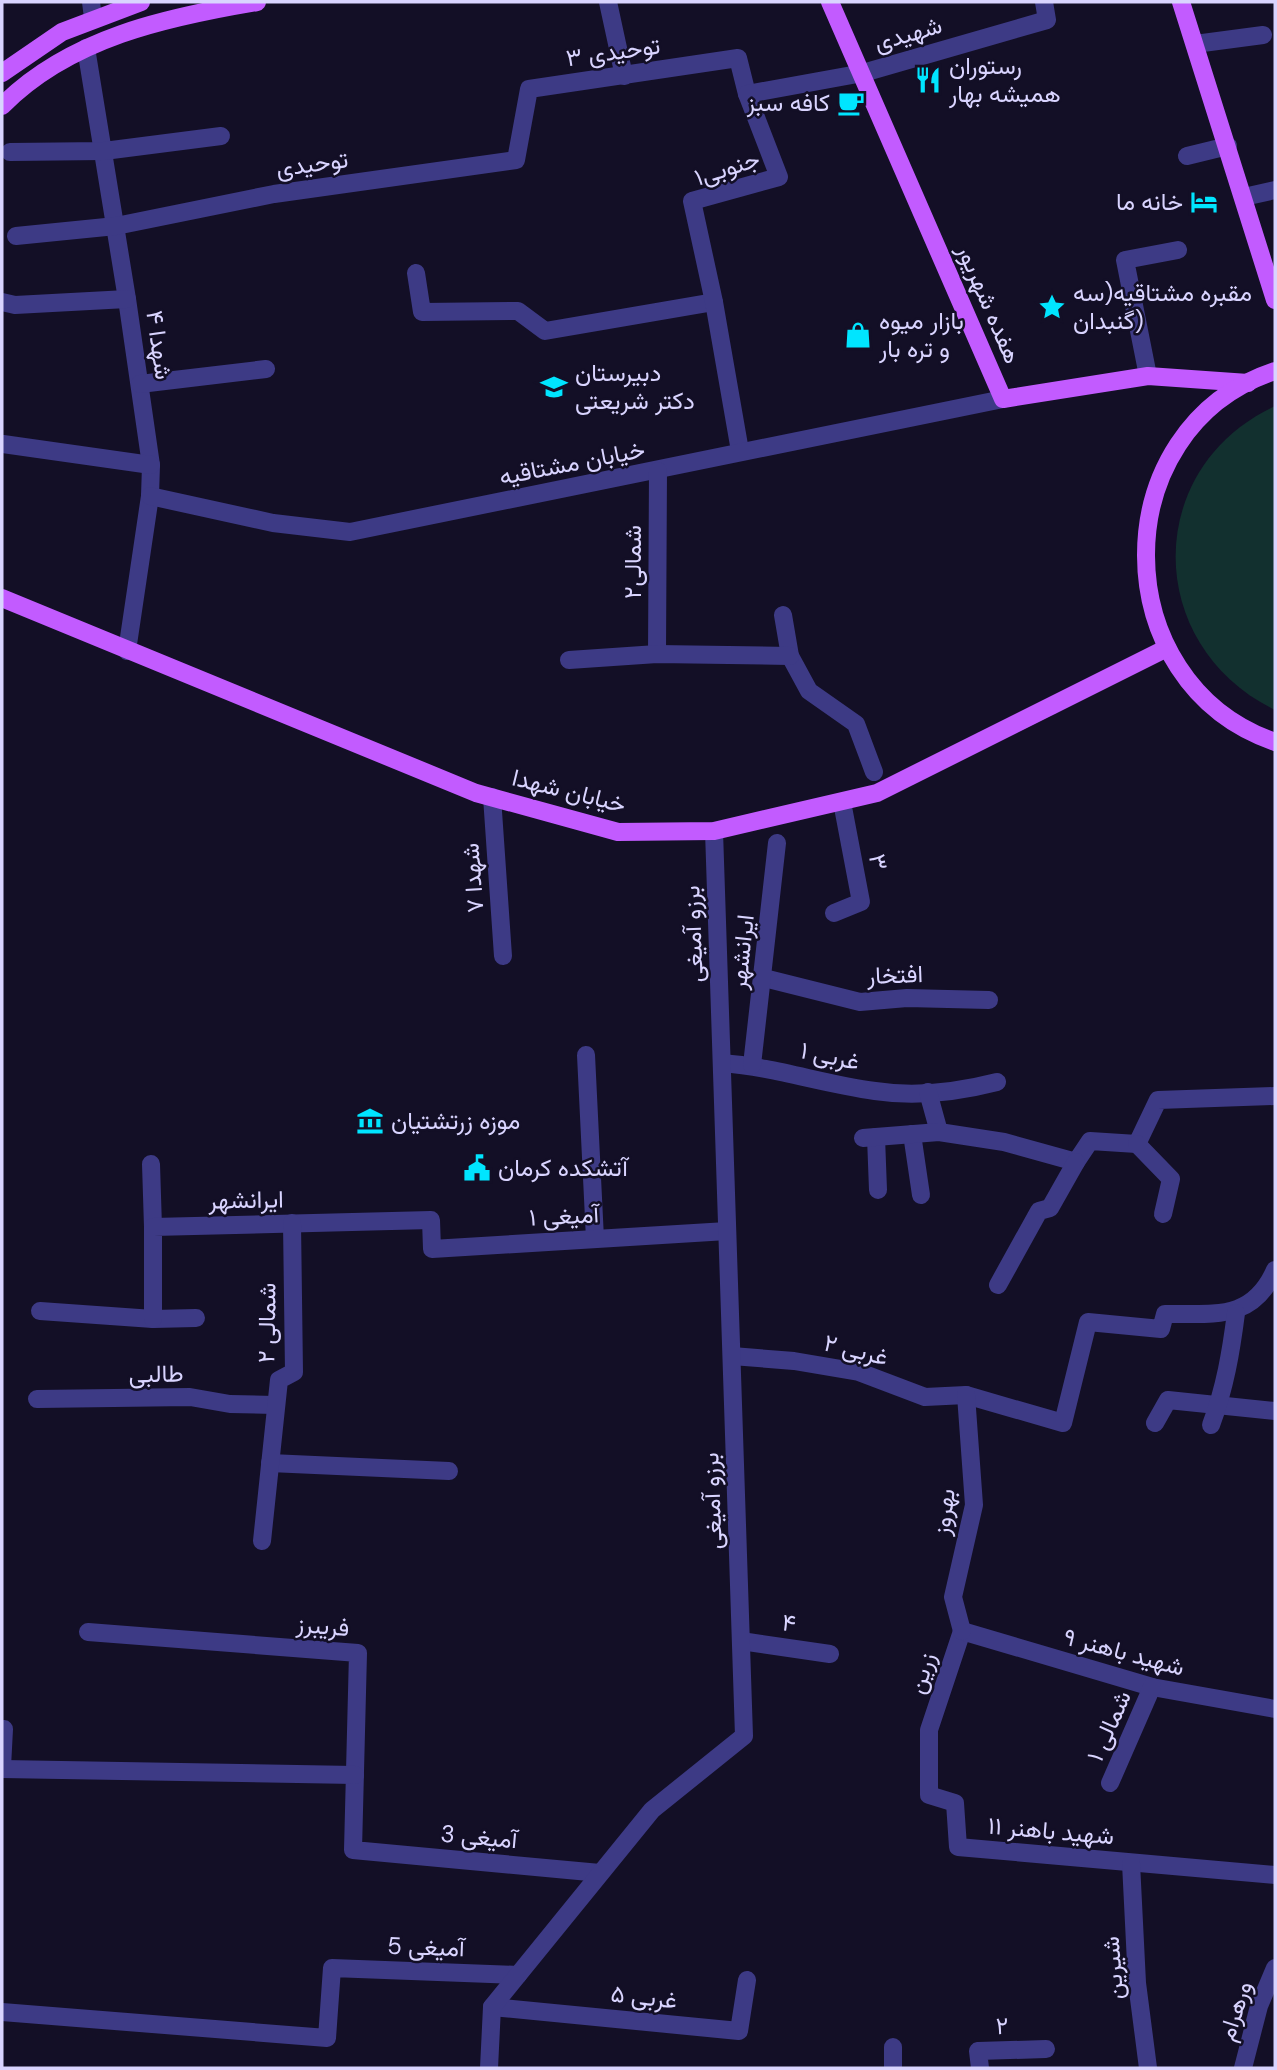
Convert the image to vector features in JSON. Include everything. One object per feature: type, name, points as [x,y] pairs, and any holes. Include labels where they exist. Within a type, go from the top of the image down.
[{"type":"main road","points":[[2,71],[92,10],[141,2]]},
{"type":"main road","points":[[2,106],[38,76],[86,48],[171,18],[257,2]]},
{"type":"main road","name":"هفده شهریور","points":[[830,2],[1003,399],[1148,376],[1248,383]]},
{"type":"main road","points":[[1181,2],[1275,300]]},
{"type":"main road","points":[[1275,371],[1248,383],[1213,407],[1184,437],[1160,479],[1152,502],[1144,549],[1145,573],[1156,623],[1167,648],[1206,699],[1245,728],[1275,741]]},
{"type":"main road","name":"خیابان شهدا","points":[[2,598],[492,797],[618,832],[714,831],[877,793],[1167,648]]},
{"type":"street","points":[[608,2],[624,76]]},
{"type":"street","name":"شهیدی","points":[[863,73],[1047,20],[1044,2]]},
{"type":"street","points":[[1195,44],[1263,35]]},
{"type":"street","name":"شهدا ۴","points":[[86,48],[116,226],[150,465],[149,496],[127,650]]},
{"type":"street","name":"توحیدی ۳","points":[[516,160],[529,89],[738,58],[747,94]]},
{"type":"street","points":[[747,94],[863,73]]},
{"type":"street","name":"جنوبی۱","points":[[740,451],[714,302],[692,201],[779,177],[747,94]]},
{"type":"street","points":[[10,152],[104,151],[221,136]]},
{"type":"street","points":[[1188,156],[1228,146]]},
{"type":"street","name":"توحیدی","points":[[16,236],[116,226],[274,194],[516,160]]},
{"type":"street","points":[[1244,197],[1275,190]]},
{"type":"street","points":[[1148,376],[1125,260],[1178,250]]},
{"type":"street","points":[[416,273],[422,312],[518,311],[545,331],[714,302]]},
{"type":"street","points":[[2,302],[15,305],[127,299]]},
{"type":"street","points":[[140,384],[266,369]]},
{"type":"street","name":"خیابان مشتاقیه","points":[[149,496],[273,523],[350,532],[1003,399]]},
{"type":"street","points":[[3,444],[150,465]]},
{"type":"street","name":"شمالی۲","points":[[657,654],[658,471]]},
{"type":"street","points":[[783,615],[790,656],[809,691],[856,724],[874,772]]},
{"type":"street","points":[[569,660],[657,654],[790,656]]},
{"type":"street","name":"شهدا ۷","points":[[492,797],[503,956]]},
{"type":"street","name":"۳","points":[[834,913],[861,902],[842,802]]},
{"type":"street","name":"برزو آمیغی","points":[[492,2007],[652,1810],[744,1737],[714,831]]},
{"type":"street","name":"ایرانشهر","points":[[752,1065],[764,978],[777,843]]},
{"type":"street","name":"افتخار","points":[[764,978],[860,1002],[907,998],[989,1000]]},
{"type":"street","points":[[586,1055],[595,1239]]},
{"type":"street","name":"۱ غربی","points":[[722,1063],[752,1065],[876,1092],[956,1092],[997,1082]]},
{"type":"street","points":[[928,1092],[939,1132]]},
{"type":"street","points":[[1137,1144],[1158,1100],[1275,1096]]},
{"type":"street","points":[[878,1191],[869,1138],[939,1132],[1004,1142],[1076,1162]]},
{"type":"street","points":[[912,1134],[921,1195]]},
{"type":"street","points":[[998,1285],[1039,1210],[1050,1208],[1090,1141],[1137,1144],[1171,1180],[1163,1214]]},
{"type":"street","points":[[151,1164],[153,1319]]},
{"type":"street","name":"ایرانشهر","points":[[153,1227],[431,1220]]},
{"type":"street","name":"آمیغی ۱","points":[[431,1220],[432,1249],[727,1231]]},
{"type":"street","name":"۲ شمالی","points":[[262,1541],[279,1380],[294,1372],[292,1223]]},
{"type":"street","points":[[1211,1425],[1219,1404],[1224,1376],[1230,1367],[1236,1312],[1268,1285],[1275,1270]]},
{"type":"street","points":[[40,1311],[153,1319],[196,1318]]},
{"type":"street","name":"۲ غربی","points":[[732,1356],[794,1360],[859,1371],[925,1397],[966,1395],[1063,1423],[1088,1322],[1161,1329],[1165,1314],[1236,1312]]},
{"type":"street","name":"بهروز","points":[[962,1631],[953,1597],[974,1505],[966,1395]]},
{"type":"street","name":"طالبی","points":[[37,1399],[190,1397],[230,1404],[275,1405]]},
{"type":"street","points":[[1155,1423],[1168,1400],[1275,1411]]},
{"type":"street","points":[[270,1463],[449,1471]]},
{"type":"street","name":"شهید باهنر ۹","points":[[962,1631],[1153,1687],[1275,1709]]},
{"type":"street","name":"زرین","points":[[929,1730],[962,1631]]},
{"type":"street","name":"فریبرز","points":[[88,1632],[358,1653],[353,1850]]},
{"type":"street","name":"۴","points":[[741,1641],[830,1654]]},
{"type":"street","name":"۱ شمالی","points":[[1110,1783],[1153,1687]]},
{"type":"street","points":[[4,1729],[2,1768],[355,1775]]},
{"type":"street","name":"شهید باهنر ۱۱","points":[[929,1730],[929,1796],[955,1803],[958,1847],[1275,1875]]},
{"type":"street","name":"آمیغی 3","points":[[353,1850],[600,1873]]},
{"type":"street","name":"شیرین","points":[[1131,1864],[1137,1983],[1148,2068]]},
{"type":"street","name":"آمیغی 5","points":[[2,2012],[327,2038],[332,1968],[518,1975]]},
{"type":"street","name":"ورهرام","points":[[1243,2068],[1259,2006],[1275,1968]]},
{"type":"street","name":"۵ غربی","points":[[492,2007],[739,2031],[747,1980]]},
{"type":"street","points":[[489,2068],[492,2007]]},
{"type":"street","points":[[893,2048],[893,2068]]},
{"type":"street","name":"۲","points":[[980,2068],[978,2051],[1046,2049]]},
{"type":"green space","points":[[1275,406],[1275,710],[1232,681],[1201,645],[1182,602],[1176,558],[1182,513],[1200,471],[1231,434]]},
{"type":"place","name":"رستوران همیشه بهار","points":[[928,80]]},
{"type":"place","name":"کافه سبز","points":[[851,103]]},
{"type":"place","name":"خانه ما","points":[[1204,202]]},
{"type":"place","name":"مقبره مشتاقیه(سه گنبدان)","points":[[1052,307]]},
{"type":"place","name":"بازار میوه و تره بار","points":[[858,335]]},
{"type":"place","name":"دبیرستان دکتر شریعتی","points":[[554,387]]},
{"type":"place","name":"موزه زرتشتیان","points":[[370,1121]]},
{"type":"place","name":"آتشکده کرمان","points":[[477,1168]]}]
